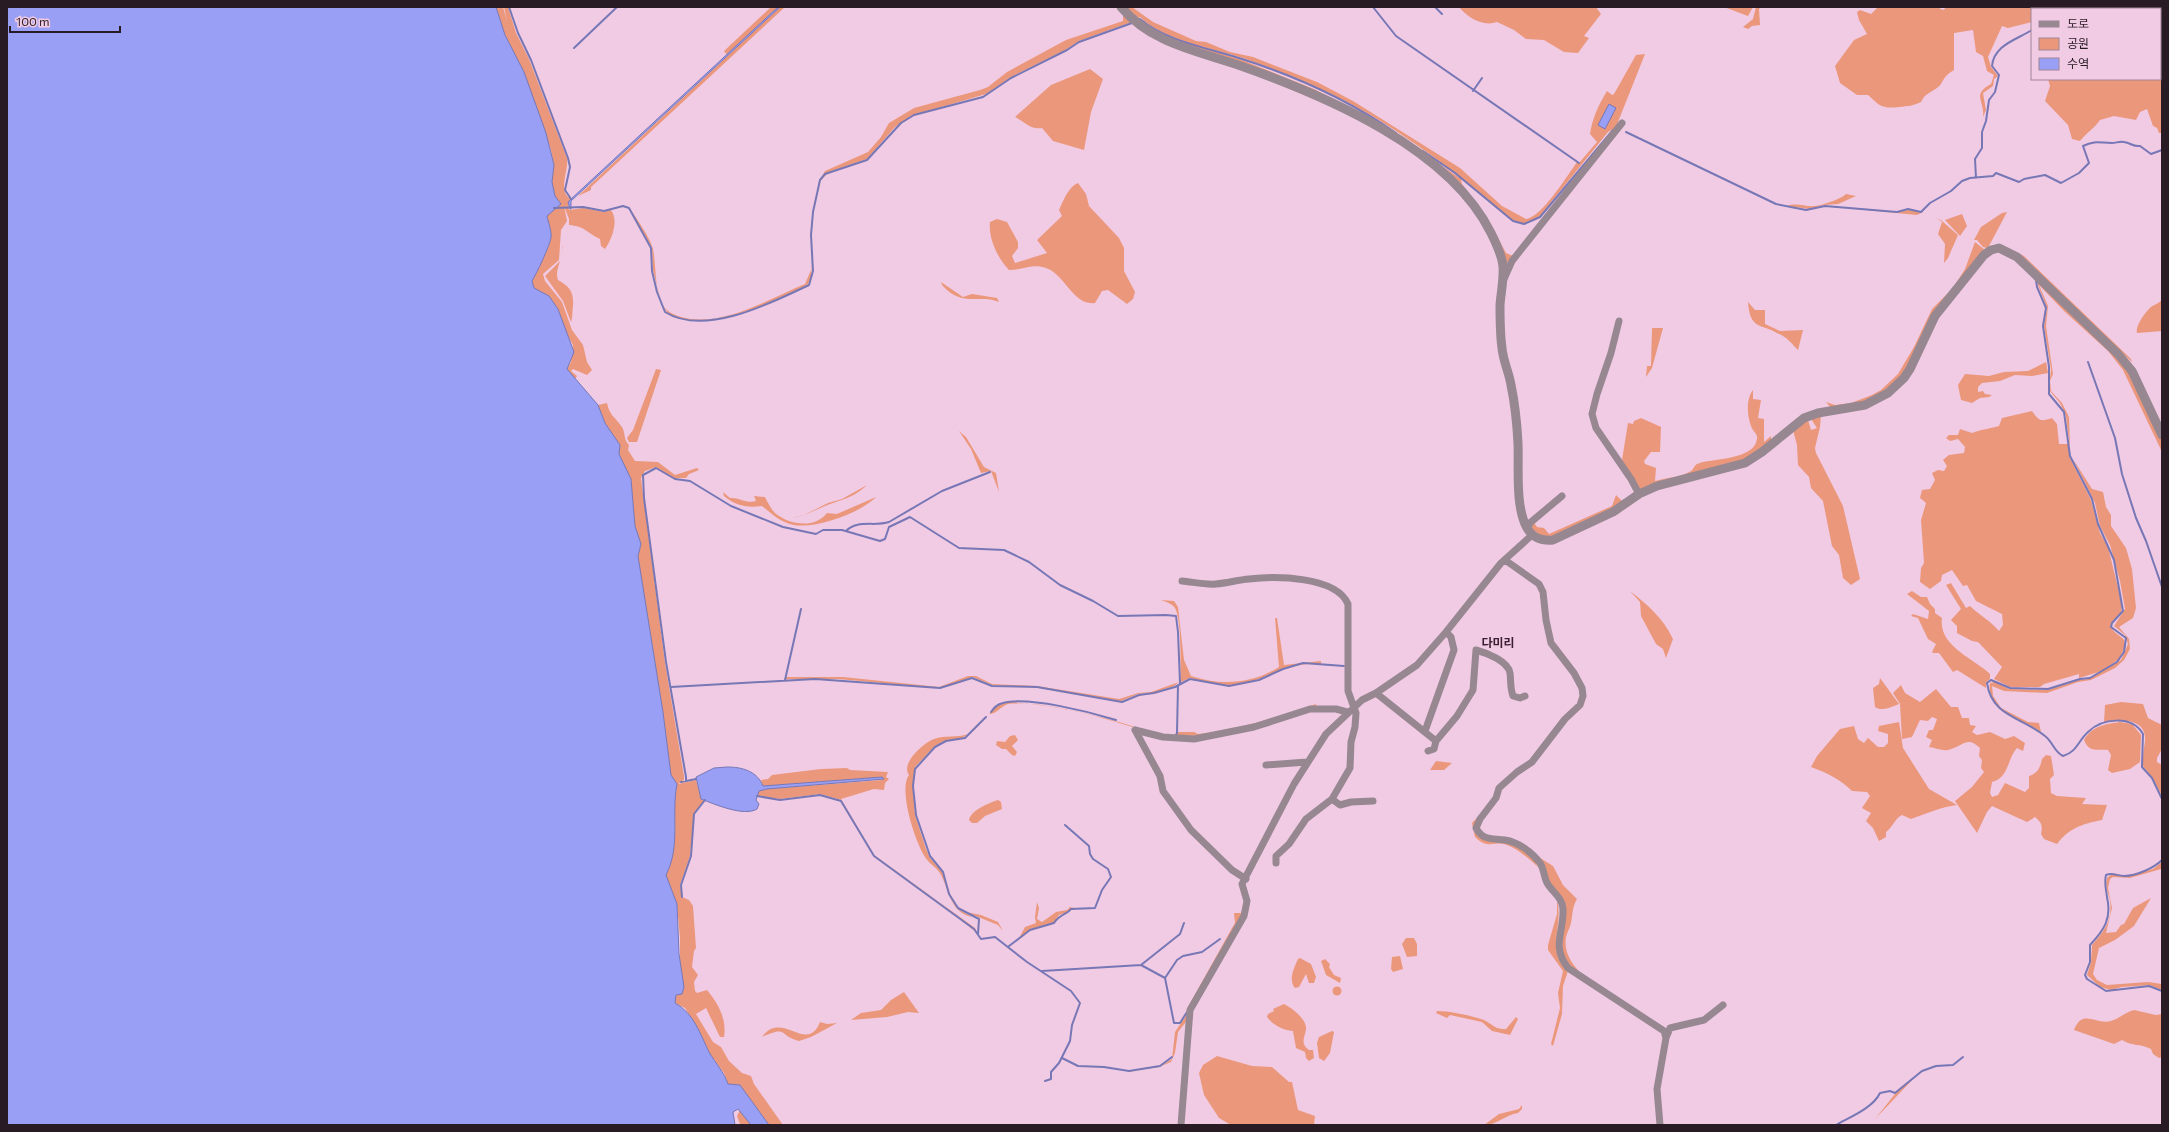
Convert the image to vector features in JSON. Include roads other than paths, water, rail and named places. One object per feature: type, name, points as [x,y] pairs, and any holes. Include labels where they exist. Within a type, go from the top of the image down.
[{"type":"street","points":[[1121,7],[1145,30],[1159,38],[1242,66],[1324,99],[1377,127],[1420,155],[1454,183],[1482,218],[1490,231],[1503,265],[1503,282],[1500,304],[1502,347],[1514,404],[1521,508],[1530,532],[1543,541],[1553,540],[1613,512],[1639,494],[1657,486],[1674,480],[1745,463],[1762,452],[1804,418],[1818,413],[1865,405],[1888,393],[1904,378],[1910,369],[1935,316],[1944,304],[1984,255],[1991,250],[1999,248],[2010,253],[2027,265],[2118,354],[2132,372],[2162,435]]},
{"type":"street","points":[[1503,282],[1512,261],[1622,123]]},
{"type":"street","points":[[1619,321],[1592,414],[1596,428],[1639,494]]},
{"type":"street","points":[[1182,1125],[1190,1010],[1244,916],[1247,901],[1242,887],[1307,762],[1326,734],[1347,712],[1417,665],[1446,632],[1504,560],[1530,532],[1531,522],[1562,496]]},
{"type":"street","points":[[1504,560],[1539,584],[1543,592],[1546,620],[1551,643],[1574,673],[1582,688],[1583,696],[1580,705],[1564,719],[1532,762],[1517,772],[1499,788],[1496,798],[1480,819],[1476,828],[1481,836],[1486,839],[1506,840],[1523,847],[1535,857],[1541,865],[1547,883],[1561,903],[1563,910],[1558,944],[1562,961],[1568,968],[1658,1026],[1664,1031],[1666,1038]]},
{"type":"street","points":[[1182,581],[1215,585],[1250,579],[1316,581],[1338,592],[1346,598],[1348,604],[1348,691],[1355,706],[1356,720],[1351,742],[1350,768],[1332,798],[1306,819],[1289,844],[1276,856],[1276,863]]},
{"type":"street","points":[[1425,731],[1454,650],[1451,637],[1446,632]]},
{"type":"street","points":[[1428,751],[1434,749],[1436,741],[1440,739],[1457,716],[1473,690],[1476,650],[1490,654],[1510,672],[1513,696],[1520,698],[1525,696]]},
{"type":"street","points":[[1376,693],[1436,741]]},
{"type":"street","points":[[1246,879],[1232,870],[1191,830],[1163,791],[1160,776],[1135,730],[1163,737],[1194,739],[1254,727],[1310,709],[1336,709],[1347,712]]},
{"type":"street","points":[[1266,765],[1307,762]]},
{"type":"street","points":[[1332,798],[1340,805],[1351,802],[1373,801]]},
{"type":"street","points":[[1660,1125],[1657,1089],[1666,1038],[1670,1028],[1704,1020],[1723,1004]]},
{"type":"water","points":[[7,7],[496,7],[505,35],[524,72],[546,133],[554,165],[552,182],[555,196],[561,204],[547,216],[551,238],[543,260],[532,281],[534,288],[549,296],[558,309],[574,352],[567,369],[598,405],[605,423],[620,445],[619,454],[631,479],[635,526],[641,544],[638,556],[663,712],[671,775],[677,784],[675,796],[673,853],[671,864],[666,875],[677,904],[679,954],[684,987],[682,994],[676,995],[675,1003],[682,1007],[692,1018],[709,1052],[728,1084],[740,1085],[769,1125],[751,1125],[738,1109],[733,1112],[735,1125],[7,1125]]},
{"type":"water","points":[[778,7],[780,7],[571,201],[570,209],[568,202],[571,199]]},
{"type":"water","points":[[1609,104],[1616,108],[1605,129],[1598,125]]},
{"type":"water","points":[[727,767],[743,769],[753,773],[763,786],[882,777],[884,779],[767,789],[759,791],[756,800],[759,804],[757,809],[745,812],[729,809],[701,799],[696,777],[714,768]]},
{"type":"waterway","points":[[509,7],[518,33],[531,60],[568,158],[570,167],[565,190],[571,199]]},
{"type":"waterway","points":[[574,48],[617,7]]},
{"type":"waterway","points":[[1373,7],[1396,36],[1579,163]]},
{"type":"waterway","points":[[1435,7],[1442,14]]},
{"type":"waterway","points":[[1140,19],[1151,27],[1175,39],[1242,59],[1302,81],[1360,110],[1396,133]]},
{"type":"waterway","points":[[554,208],[583,207],[604,211],[623,206],[629,208],[651,248],[652,271],[657,292],[665,312],[681,319],[699,321],[738,315],[809,285],[813,271],[811,235],[813,212],[820,180],[825,174],[867,160],[901,123],[914,115],[983,97],[1011,78],[1067,50],[1079,42],[1132,23]]},
{"type":"waterway","points":[[1976,178],[1975,159],[1982,148],[1982,132],[1986,121],[1989,100],[1995,92],[1999,75],[1992,66],[1994,59],[2001,48],[2031,31]]},
{"type":"waterway","points":[[1473,91],[1482,78]]},
{"type":"waterway","points":[[1423,151],[1455,173],[1513,221],[1524,224],[1540,217],[1613,130]]},
{"type":"waterway","points":[[1626,132],[1776,204],[1806,210],[1825,206],[1897,212],[1908,209],[1921,212],[1930,203],[1951,191],[1962,181],[1970,178],[1993,176],[1996,173],[2019,182],[2024,179],[2045,175],[2061,183],[2079,173],[2089,163],[2083,146],[2091,143],[2124,142],[2140,146],[2151,154],[2162,150]]},
{"type":"waterway","points":[[2036,280],[2037,287],[2046,308],[2043,326],[2049,367],[2049,394],[2064,412],[2070,456],[2092,499],[2098,524],[2114,560],[2123,611],[2112,623],[2111,627],[2126,638],[2124,652],[2117,662],[2090,678],[2080,679],[2048,689],[2010,688],[1991,680],[1987,683],[1990,694],[2001,710],[2045,736],[2063,756],[2071,752],[2085,735],[2094,727],[2109,721],[2124,721],[2132,724],[2143,734],[2142,767],[2152,778],[2162,799]]},
{"type":"waterway","points":[[2088,362],[2115,438],[2122,474],[2136,518],[2146,541],[2162,587]]},
{"type":"waterway","points":[[686,781],[666,662],[644,498],[643,475],[656,468],[675,479],[690,481],[731,506],[783,527],[816,534],[823,530],[842,530],[880,541],[885,539],[889,527],[910,517],[959,548],[1004,550],[1029,562],[1060,585],[1093,601],[1118,616],[1176,616],[1180,683]]},
{"type":"waterway","points":[[846,531],[855,525],[889,522],[942,491],[990,472]]},
{"type":"waterway","points":[[785,680],[801,609]]},
{"type":"waterway","points":[[671,687],[815,679],[940,688],[972,678],[992,686],[1037,687],[1122,702],[1139,695],[1154,693],[1175,687],[1190,679],[1229,686],[1259,680],[1283,669],[1303,663],[1344,666]]},
{"type":"waterway","points":[[1176,735],[1178,685]]},
{"type":"waterway","points":[[991,712],[996,706],[1014,701],[1043,703],[1075,709],[1116,720]]},
{"type":"waterway","points":[[978,934],[979,919],[958,908],[949,894],[943,872],[930,856],[916,815],[913,786],[915,769],[935,747],[946,741],[965,738],[986,717]]},
{"type":"waterway","points":[[681,782],[696,779]]},
{"type":"waterway","points":[[757,796],[780,800],[820,795],[841,801],[874,856],[974,929],[981,939],[995,937],[1027,962],[1071,991],[1080,1003],[1072,1025],[1070,1041],[1059,1063],[1051,1072],[1051,1079],[1045,1081]]},
{"type":"waterway","points":[[682,897],[681,885],[691,856],[694,814],[705,800]]},
{"type":"waterway","points":[[1009,946],[1030,930],[1054,923],[1059,917],[1071,909],[1095,908],[1102,890],[1111,877],[1108,869],[1093,859],[1090,854],[1089,846],[1065,825]]},
{"type":"waterway","points":[[2162,860],[2150,869],[2134,875],[2106,875],[2105,886],[2108,905],[2108,918],[2103,929],[2090,945],[2090,962],[2085,975],[2087,979],[2106,991],[2149,986],[2162,991]]},
{"type":"waterway","points":[[1141,965],[1180,934],[1184,923]]},
{"type":"waterway","points":[[1165,978],[1177,960],[1183,956],[1202,952],[1220,939]]},
{"type":"waterway","points":[[1042,971],[1141,965],[1165,978],[1174,1023],[1180,1023],[1187,1012]]},
{"type":"waterway","points":[[1062,1058],[1078,1066],[1104,1067],[1129,1071],[1160,1066],[1172,1057]]},
{"type":"waterway","points":[[1836,1125],[1867,1108],[1880,1093],[1890,1091],[1895,1093],[1922,1071],[1936,1066],[1953,1065],[1963,1057]]},
{"type":"district","name":"다미리","points":[[1498,642]]}]
